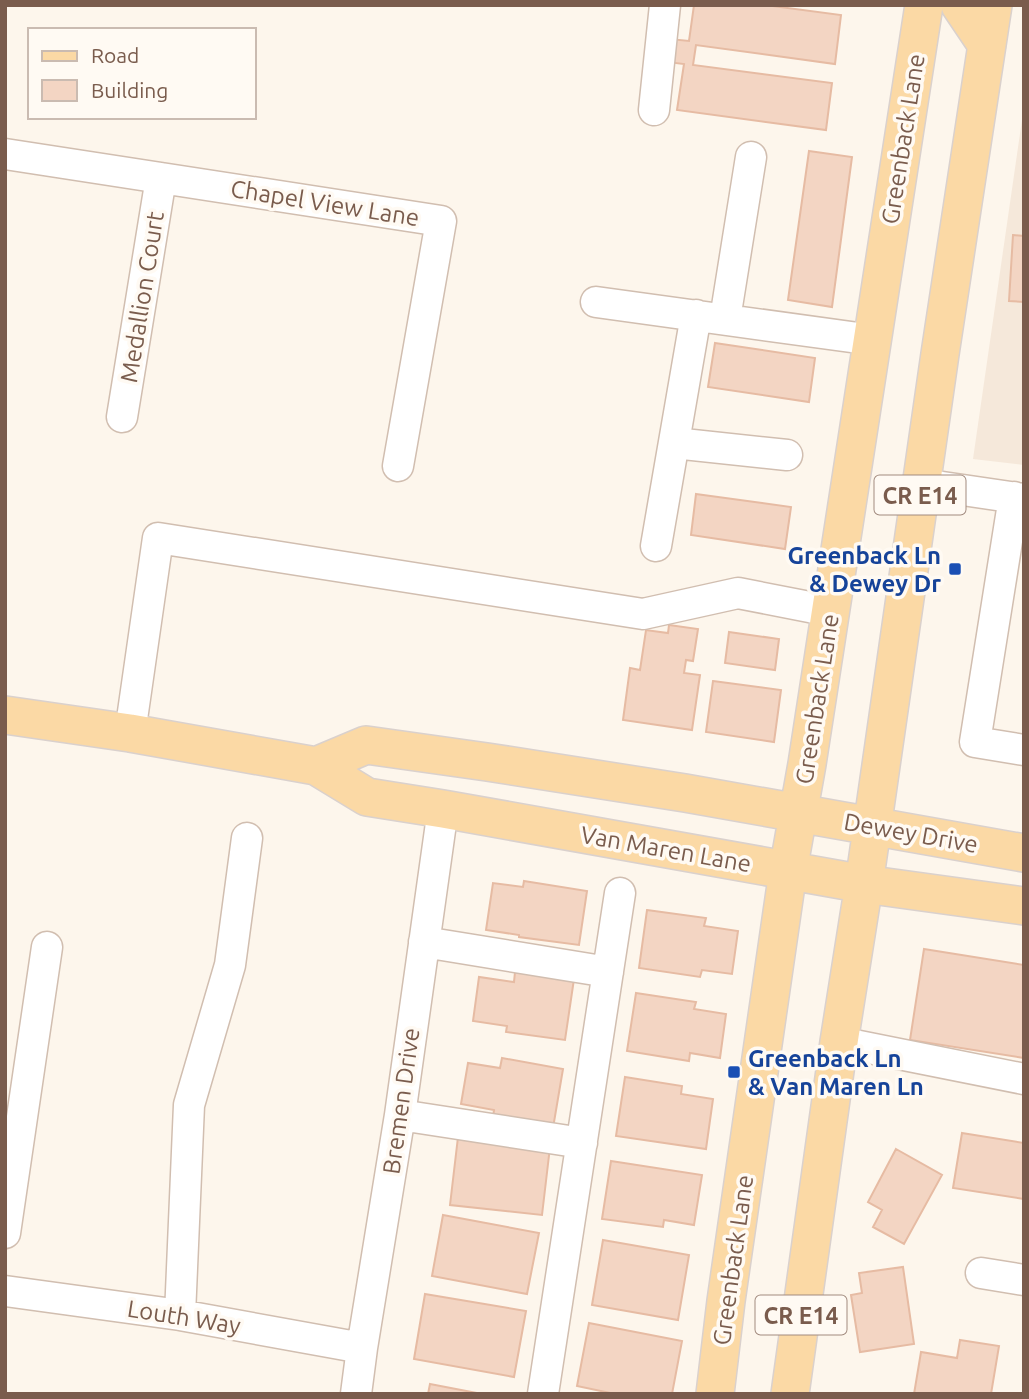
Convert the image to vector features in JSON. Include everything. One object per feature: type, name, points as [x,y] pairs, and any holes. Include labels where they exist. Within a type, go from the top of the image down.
[{"type":"main road","name":"Greenback Lane","points":[[715,1394],[788,871],[924,5]]},
{"type":"main road","points":[[960,5],[987,45]]},
{"type":"main road","name":"CR E14","points":[[790,1394],[839,1042],[993,5]]},
{"type":"main road","name":"Van Maren Lane","points":[[5,715],[130,733],[317,766],[367,797],[443,808],[864,884],[1024,906]]},
{"type":"main road","points":[[317,766],[366,745],[799,812]]},
{"type":"main road","name":"Dewey Drive","points":[[799,812],[1024,853]]},
{"type":"street","points":[[654,110],[665,5]]},
{"type":"street","name":"Chapel View Lane","points":[[5,154],[441,221],[398,466]]},
{"type":"street","points":[[656,546],[674,443],[751,157]]},
{"type":"street","name":"Medallion Court","points":[[122,417],[161,178]]},
{"type":"street","points":[[596,302],[873,340]]},
{"type":"street","points":[[674,443],[787,455]]},
{"type":"street","points":[[922,484],[1019,498],[975,742],[1024,750]]},
{"type":"street","points":[[130,733],[158,538],[643,614],[738,593],[830,611]]},
{"type":"street","name":"Bremen Drive","points":[[356,1394],[400,1115],[443,808]]},
{"type":"street","points":[[180,1315],[188,1105],[230,965],[247,838]]},
{"type":"street","points":[[543,1394],[620,893]]},
{"type":"street","points":[[424,943],[608,972]]},
{"type":"street","points":[[5,1233],[47,947]]},
{"type":"street","points":[[839,1042],[1024,1079]]},
{"type":"street","points":[[400,1115],[582,1143]]},
{"type":"street","points":[[981,1273],[1024,1280]]},
{"type":"street","name":"Louth Way","points":[[5,1290],[180,1315],[362,1348]]},
{"type":"shaded area","points":[[1024,106],[1024,465],[973,459]]},
{"type":"building","points":[[694,5],[765,5],[841,15],[835,64],[696,45],[693,65],[832,83],[826,130],[677,110],[684,64],[667,62],[670,39],[689,41]]},
{"type":"building","points":[[809,151],[852,157],[832,307],[788,300]]},
{"type":"building","points":[[1013,235],[1024,236],[1024,302],[1009,301]]},
{"type":"building","points":[[715,343],[815,358],[809,402],[708,387]]},
{"type":"building","points":[[696,494],[791,507],[785,549],[691,535]]},
{"type":"building","points":[[669,625],[698,629],[693,661],[686,660],[684,673],[700,675],[692,730],[623,720],[630,668],[640,670],[646,630],[668,633]]},
{"type":"building","points":[[729,632],[779,639],[775,670],[725,663]]},
{"type":"building","points":[[713,681],[781,690],[774,742],[706,732]]},
{"type":"building","points":[[524,881],[587,891],[579,945],[486,930],[493,883],[523,887]]},
{"type":"building","points":[[647,910],[706,918],[704,926],[738,931],[732,974],[702,970],[700,977],[639,968]]},
{"type":"building","points":[[924,949],[1024,965],[1024,1058],[910,1040]]},
{"type":"building","points":[[515,972],[574,979],[565,1040],[506,1032],[507,1026],[473,1021],[479,977],[514,982]]},
{"type":"building","points":[[636,993],[696,1002],[694,1009],[726,1014],[720,1058],[690,1053],[689,1061],[627,1051]]},
{"type":"building","points":[[502,1058],[563,1069],[553,1128],[493,1117],[494,1110],[461,1104],[468,1063],[500,1068]]},
{"type":"building","points":[[625,1077],[682,1086],[681,1094],[713,1099],[706,1149],[616,1136]]},
{"type":"building","points":[[962,1133],[1024,1143],[1024,1199],[953,1188]]},
{"type":"building","points":[[458,1137],[550,1147],[542,1215],[450,1205]]},
{"type":"building","points":[[896,1149],[942,1175],[904,1244],[873,1227],[882,1210],[868,1202]]},
{"type":"building","points":[[611,1161],[702,1175],[694,1225],[664,1220],[663,1227],[602,1219]]},
{"type":"building","points":[[443,1215],[539,1233],[527,1294],[432,1276]]},
{"type":"building","points":[[603,1240],[689,1255],[678,1320],[592,1305]]},
{"type":"building","points":[[903,1267],[914,1344],[860,1352],[851,1295],[862,1293],[859,1273]]},
{"type":"building","points":[[425,1294],[526,1311],[514,1377],[414,1359]]},
{"type":"building","points":[[589,1323],[682,1341],[672,1394],[615,1394],[577,1386]]},
{"type":"building","points":[[960,1340],[999,1346],[991,1394],[914,1394],[921,1352],[957,1358]]},
{"type":"building","points":[[430,1384],[482,1394],[428,1394]]},
{"type":"place","name":"Greenback Ln & Dewey Dr","points":[[955,569]]},
{"type":"place","name":"Greenback Ln & Van Maren Ln","points":[[734,1072]]}]
